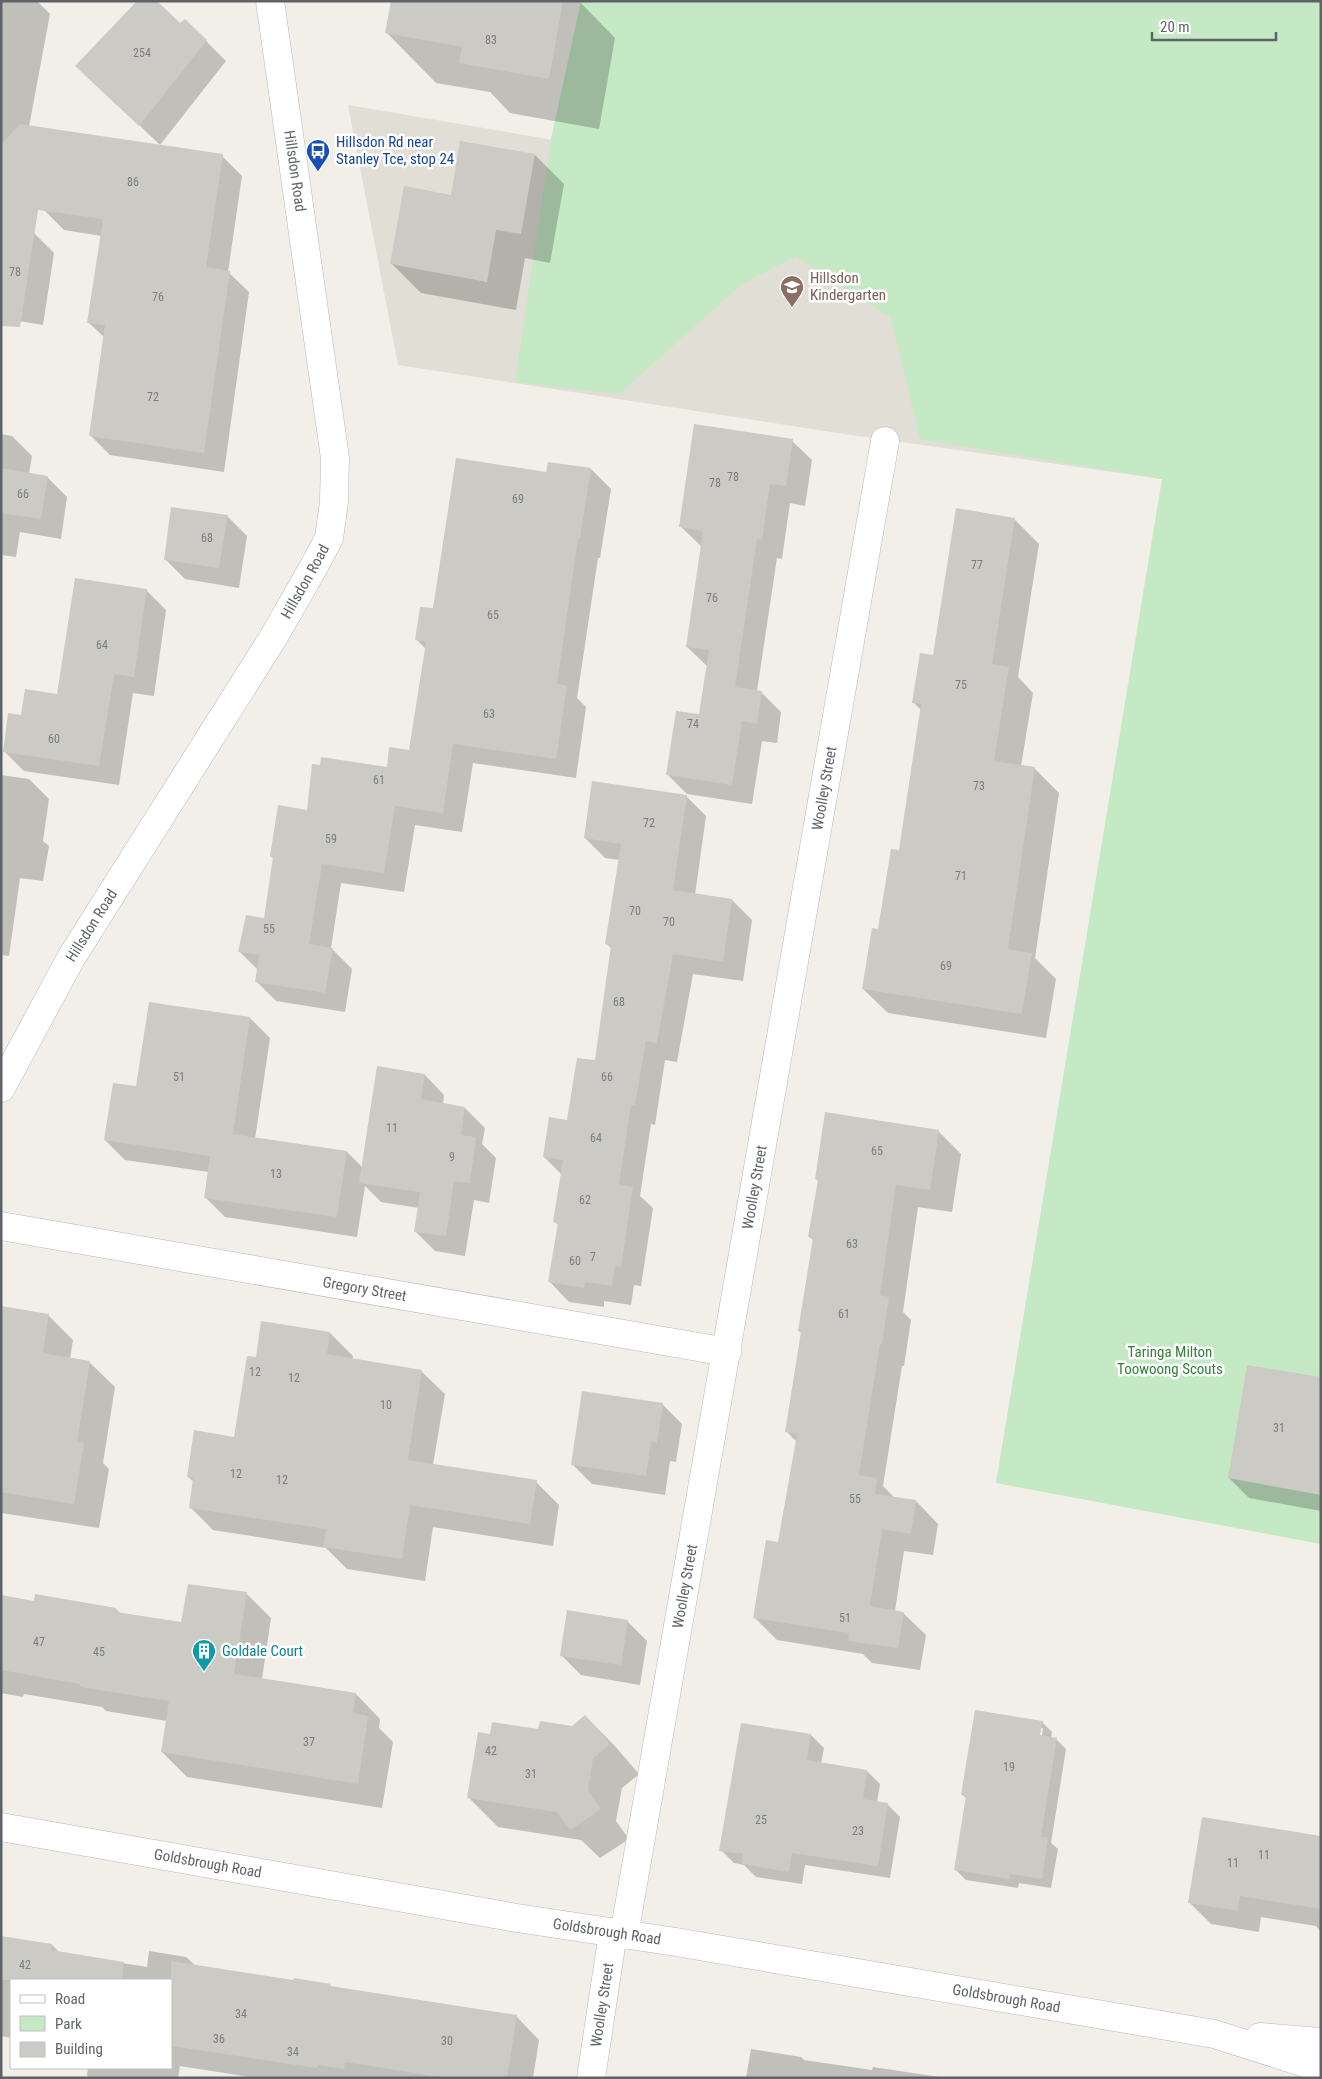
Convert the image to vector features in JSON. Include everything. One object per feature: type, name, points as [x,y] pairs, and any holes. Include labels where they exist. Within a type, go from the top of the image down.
[{"type":"street","name":"Hillsdon Road","points":[[1,1088],[71,958],[273,638],[329,538],[334,502],[335,458],[270,1]]},
{"type":"street","name":"Woolley Street","points":[[592,2078],[727,1352],[885,441]]},
{"type":"street","name":"Gregory Street","points":[[1,1226],[727,1352]]},
{"type":"street","name":"Goldsbrough Road","points":[[1,1827],[619,1934],[1214,2034],[1321,2042]]},
{"type":"street","name":"Goldsbrough Road","points":[[1214,2034],[1321,2068]]},
{"type":"shaded area","name":"Hillsdon Kindergarten","points":[[348,105],[876,195],[1162,479],[844,434],[398,365]]},
{"type":"green space","points":[[581,1],[1321,1],[1321,1544],[996,1483],[1162,479],[920,439],[891,318],[796,256],[742,284],[619,394],[515,382],[551,139]]},
{"type":"building","points":[[137,1],[157,1],[180,23],[185,19],[207,40],[139,126],[75,66]]},
{"type":"building","points":[[391,1],[563,1],[549,79],[459,63],[462,47],[385,33]]},
{"type":"building","points":[[20,124],[223,154],[206,267],[230,271],[204,453],[89,436],[105,325],[87,323],[103,219],[38,210],[20,327],[1,326],[1,144]]},
{"type":"building","points":[[460,141],[535,154],[521,234],[496,230],[487,282],[390,264],[404,186],[451,195]]},
{"type":"building","points":[[694,424],[793,439],[786,486],[770,484],[762,540],[757,539],[735,687],[762,691],[757,724],[742,721],[732,785],[666,775],[676,711],[699,714],[709,650],[686,647],[703,531],[679,527]]},
{"type":"building","points":[[456,458],[546,472],[548,462],[591,468],[580,539],[578,539],[557,684],[567,686],[556,759],[453,744],[443,813],[395,806],[384,873],[322,864],[309,944],[333,948],[325,993],[255,982],[259,955],[238,952],[246,915],[264,918],[273,857],[270,856],[278,805],[307,810],[312,764],[320,765],[321,757],[387,767],[389,747],[409,750],[426,642],[415,640],[420,607],[433,608]]},
{"type":"building","points":[[1,468],[48,476],[41,519],[1,513]]},
{"type":"building","points":[[171,507],[228,515],[219,568],[164,560]]},
{"type":"building","points":[[956,508],[1015,518],[992,664],[1009,667],[994,761],[1035,767],[1008,949],[1032,953],[1022,1014],[862,989],[872,928],[878,929],[891,849],[899,850],[921,704],[912,703],[920,653],[933,655]]},
{"type":"building","points":[[75,578],[147,589],[134,677],[114,674],[99,766],[3,752],[8,713],[21,715],[25,689],[57,694]]},
{"type":"building","points":[[592,781],[687,795],[673,890],[732,899],[723,962],[673,954],[657,1043],[646,1041],[635,1105],[631,1105],[619,1185],[633,1187],[621,1267],[615,1266],[612,1286],[585,1282],[584,1288],[548,1282],[558,1223],[553,1222],[563,1160],[543,1157],[549,1117],[567,1120],[577,1058],[595,1060],[611,945],[605,944],[621,844],[584,838]]},
{"type":"building","points":[[149,1002],[250,1017],[233,1134],[347,1151],[337,1217],[204,1198],[210,1156],[104,1140],[113,1083],[136,1086]]},
{"type":"building","points":[[377,1066],[425,1074],[421,1099],[465,1107],[461,1135],[476,1137],[470,1183],[454,1181],[446,1236],[414,1232],[420,1192],[359,1183]]},
{"type":"building","points":[[825,1112],[939,1130],[930,1190],[896,1185],[880,1295],[889,1297],[859,1475],[877,1478],[875,1494],[916,1500],[911,1534],[882,1529],[870,1606],[904,1612],[898,1648],[848,1641],[849,1633],[753,1618],[766,1540],[778,1542],[797,1434],[785,1432],[801,1332],[798,1331],[813,1238],[808,1237],[818,1180],[815,1179]]},
{"type":"building","points":[[1,1306],[49,1314],[43,1353],[90,1361],[77,1442],[84,1443],[74,1504],[1,1492]]},
{"type":"building","points":[[261,1321],[330,1332],[327,1354],[422,1370],[408,1460],[537,1480],[530,1524],[410,1505],[402,1559],[323,1547],[326,1529],[189,1508],[193,1478],[187,1477],[194,1430],[234,1437],[247,1356],[256,1357]]},
{"type":"building","name":"Taringa Milton Toowoong Scouts","points":[[1247,1365],[1321,1377],[1321,1495],[1228,1478]]},
{"type":"building","points":[[582,1391],[663,1403],[657,1443],[651,1441],[646,1476],[571,1465]]},
{"type":"building","points":[[188,1584],[247,1592],[234,1674],[356,1693],[353,1713],[368,1716],[358,1784],[161,1752],[169,1701],[80,1687],[80,1684],[1,1670],[1,1595],[34,1601],[35,1594],[116,1608],[116,1612],[181,1622]]},
{"type":"building","points":[[567,1610],[628,1620],[621,1665],[560,1656]]},
{"type":"building","points":[[975,1710],[1043,1721],[1040,1735],[1057,1738],[1041,1837],[1048,1838],[1042,1879],[1010,1874],[1009,1879],[954,1870],[966,1796],[961,1795]]},
{"type":"building","points":[[585,1715],[610,1744],[593,1758],[588,1790],[601,1809],[570,1830],[557,1812],[467,1798],[478,1732],[490,1734],[492,1722],[538,1729],[540,1721],[572,1726]]},
{"type":"building","points":[[741,1723],[811,1734],[807,1760],[867,1770],[863,1799],[888,1803],[878,1866],[792,1853],[789,1872],[742,1864],[743,1854],[719,1851]]},
{"type":"building","points":[[1202,1817],[1321,1836],[1321,1909],[1240,1896],[1238,1911],[1188,1903]]},
{"type":"building","points":[[1,1936],[52,1944],[51,1950],[124,1962],[122,1979],[1,1980]]},
{"type":"building","points":[[171,1961],[293,1980],[294,1978],[331,1984],[330,1986],[517,2015],[507,2078],[446,2078],[345,2062],[344,2069],[318,2065],[317,2068],[172,2046]]},
{"type":"place","name":"Hillsdon Rd near Stanley Tce, stop 24","points":[[318,172]]},
{"type":"place","name":"Hillsdon Kindergarten","points":[[792,308]]},
{"type":"place","name":"Goldale Court","points":[[204,1672]]}]
